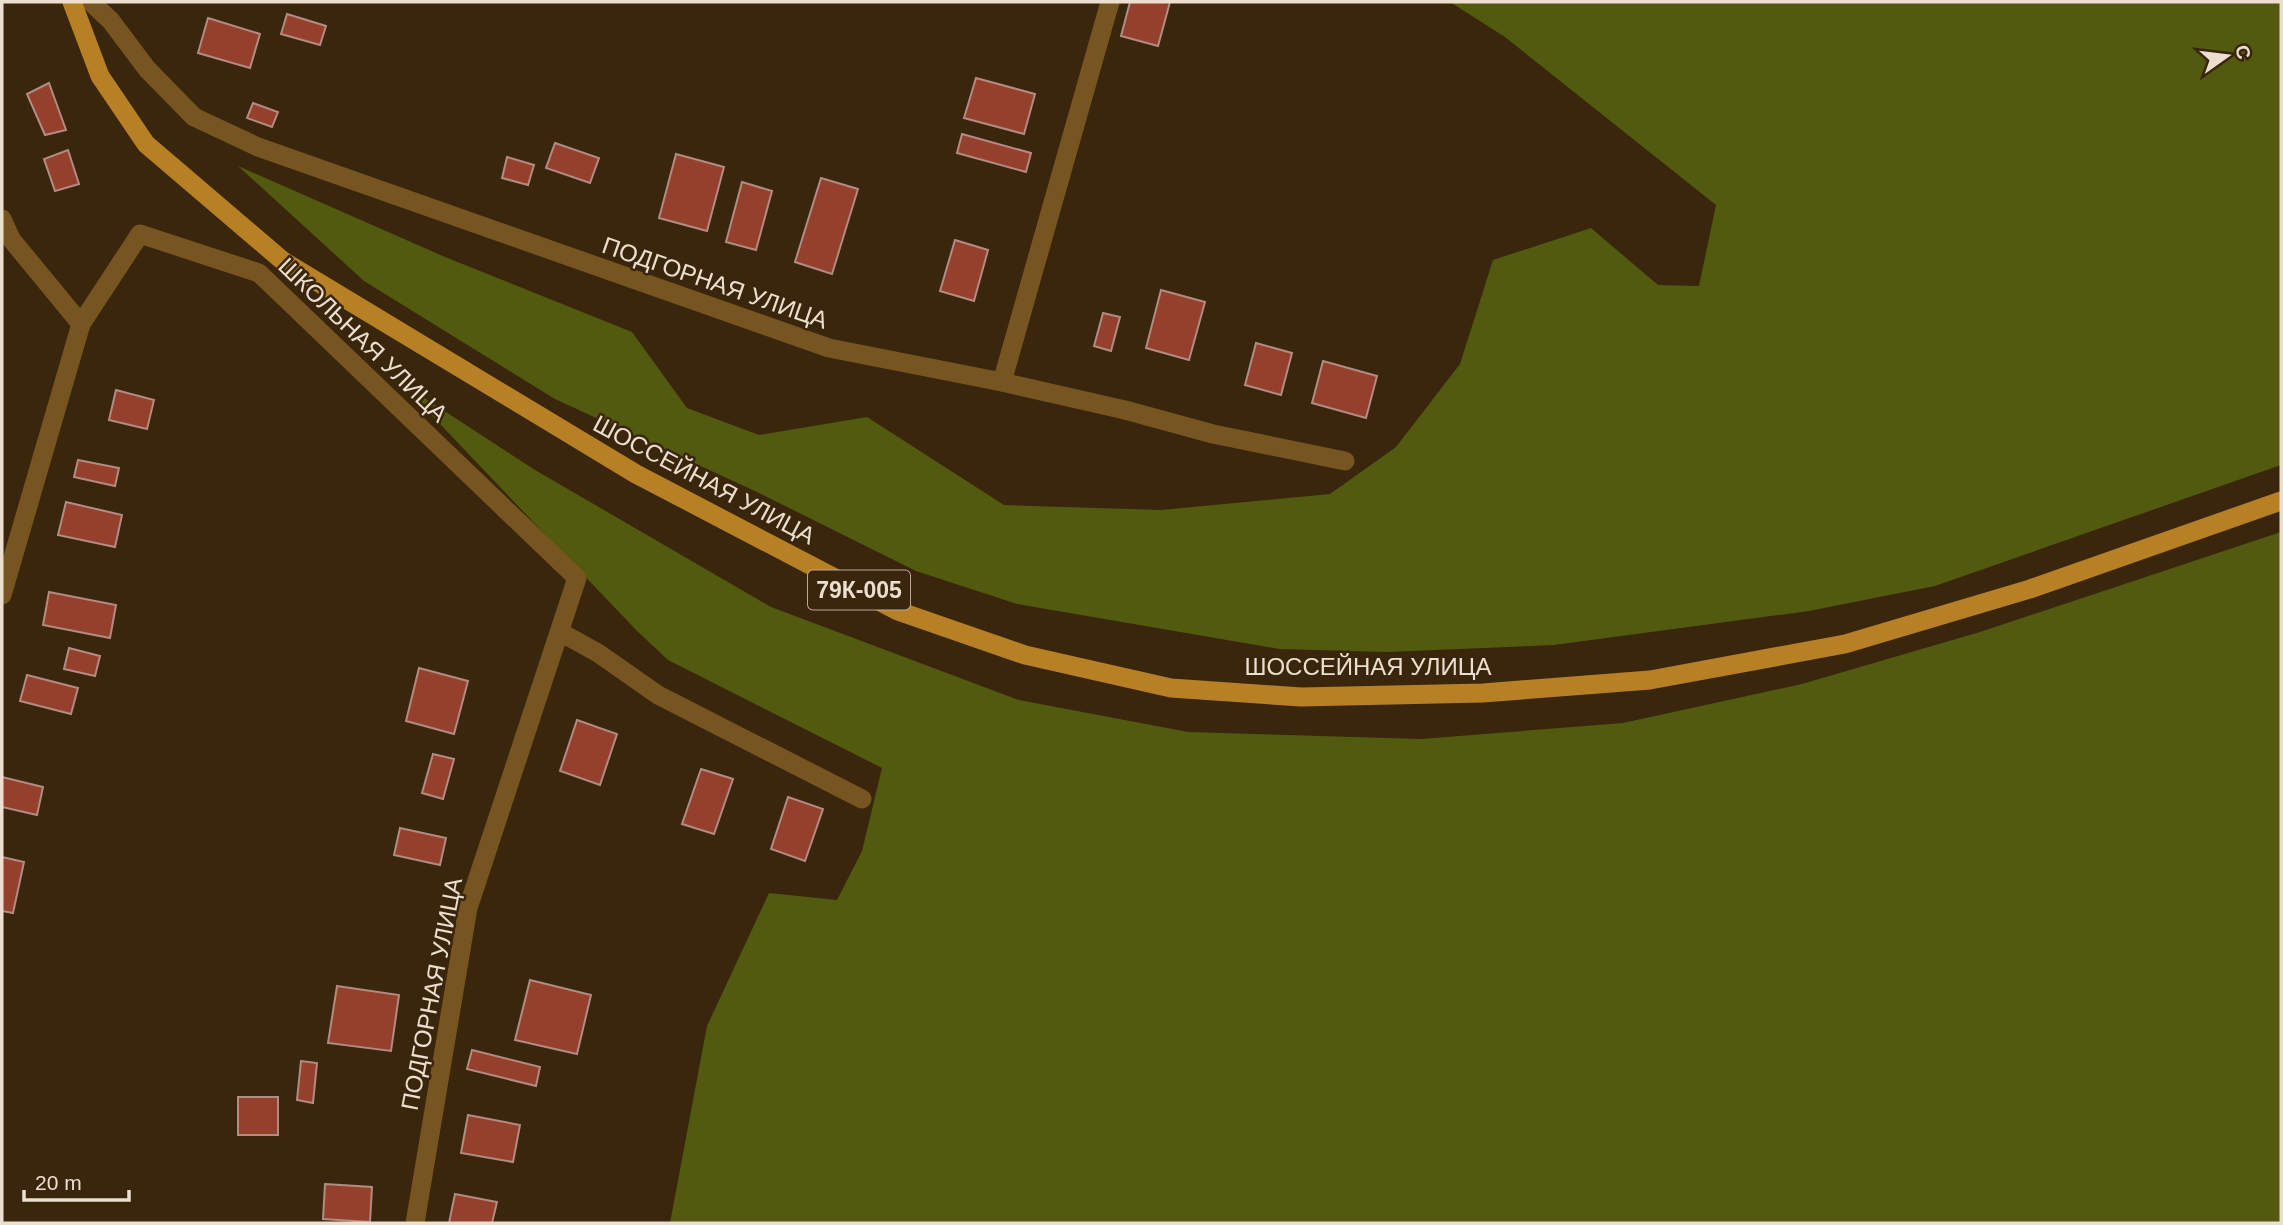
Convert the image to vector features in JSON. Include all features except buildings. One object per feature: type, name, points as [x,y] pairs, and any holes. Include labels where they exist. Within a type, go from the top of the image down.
[{"type":"main road","name":"ШОССЕЙНАЯ УЛИЦА","points":[[72,2],[100,76],[146,144],[283,261],[636,474],[898,611],[1025,656],[1171,688],[1301,697],[1483,693],[1650,680],[1844,644],[2030,589],[2281,501]]},
{"type":"street","name":"ПОДГОРНАЯ УЛИЦА","points":[[91,2],[111,21],[148,69],[194,117],[258,147],[829,348],[1002,382],[1125,410],[1213,434],[1345,461]]},
{"type":"street","points":[[1002,382],[1110,2]]},
{"type":"street","points":[[2,219],[11,239],[81,324],[2,595]]},
{"type":"street","name":"ШКОЛЬНАЯ УЛИЦА","points":[[81,324],[140,234],[259,273],[577,578]]},
{"type":"street","name":"ПОДГОРНАЯ УЛИЦА","points":[[415,1223],[468,908],[577,578]]},
{"type":"street","points":[[560,632],[598,653],[658,695],[862,799]]},
{"type":"green space","points":[[1450,2],[2281,2],[2281,465],[1935,586],[1809,611],[1554,645],[1387,652],[1280,649],[1017,604],[916,571],[757,492],[555,399],[364,281],[238,166],[445,257],[632,332],[687,408],[759,435],[867,417],[1004,505],[1161,510],[1330,494],[1396,447],[1460,364],[1493,260],[1591,228],[1658,285],[1699,286],[1716,205],[1505,37]]},
{"type":"green space","points":[[400,382],[535,470],[771,607],[1019,700],[1188,732],[1421,739],[1623,723],[1802,684],[1980,632],[2281,532],[2281,1223],[670,1223],[707,1026],[769,893],[837,900],[862,851],[882,768],[668,660],[637,631]]}]
